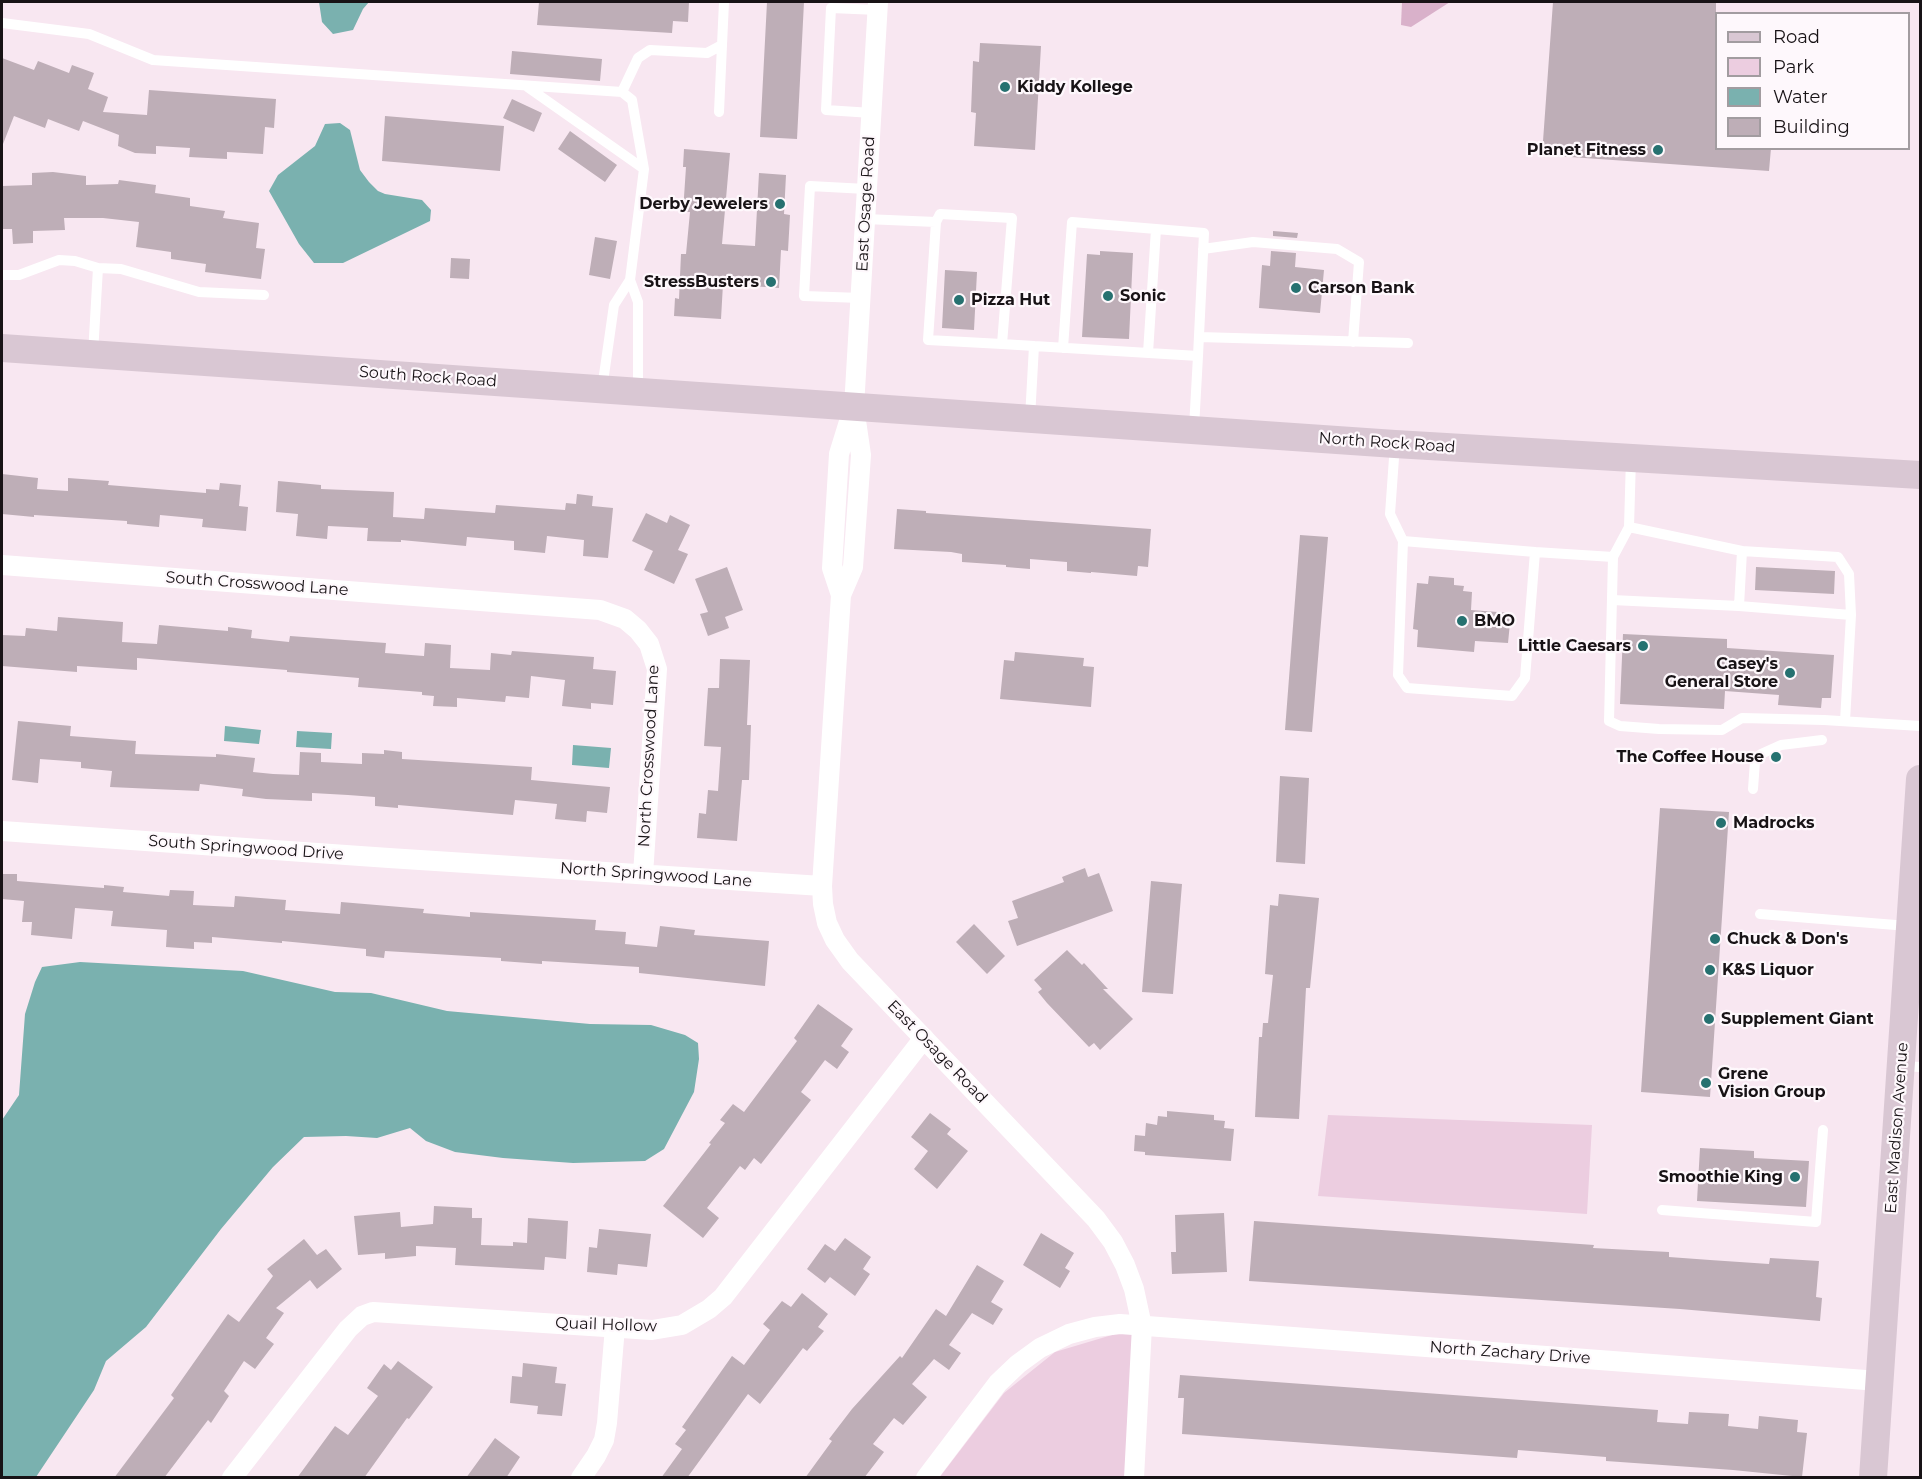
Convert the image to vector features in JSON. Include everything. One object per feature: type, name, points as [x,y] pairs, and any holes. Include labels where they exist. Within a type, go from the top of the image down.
[{"type":"main road","name":"South Rock Road","points":[[2,348],[854,406]]},
{"type":"main road","name":"North Rock Road","points":[[854,406],[1395,444],[1920,475]]},
{"type":"main road","name":"East Madison Avenue","points":[[1873,1478],[1879,1381],[1911,1066],[1920,779]]},
{"type":"street","name":"East Osage Road","points":[[878,6],[854,406],[839,454],[832,567],[841,595],[822,886],[825,914],[835,940],[850,961],[1096,1219],[1113,1242],[1134,1289],[1142,1326],[1134,1478]]},
{"type":"street","name":"South Crosswood Lane","points":[[2,565],[513,604]]},
{"type":"street","name":"North Crosswood Lane","points":[[513,604],[608,612],[625,619],[649,644],[657,669],[643,874]]},
{"type":"street","name":"South Springwood Drive","points":[[2,831],[491,865]]},
{"type":"street","name":"North Springwood Lane","points":[[491,865],[822,886]]},
{"type":"street","name":"Quail Hollow","points":[[232,1478],[348,1329],[362,1316],[373,1312],[652,1330],[682,1324],[709,1309],[723,1297],[924,1038]]},
{"type":"street","name":"North Zachary Drive","points":[[926,1478],[998,1383],[1018,1364],[1040,1348],[1069,1334],[1119,1324],[1879,1381]]},
{"type":"street","points":[[580,1478],[604,1440],[615,1328]]},
{"type":"lane","points":[[719,112],[724,2]]},
{"type":"lane","points":[[872,112],[826,110],[831,8],[878,6]]},
{"type":"lane","points":[[2,23],[88,34],[153,60],[622,92],[632,99],[644,169],[630,280],[614,305],[602,389]]},
{"type":"lane","points":[[622,92],[639,58],[650,50],[707,53],[722,45]]},
{"type":"lane","points":[[525,86],[644,169]]},
{"type":"lane","points":[[861,298],[804,296],[810,186],[866,189]]},
{"type":"lane","points":[[1002,344],[1012,218],[940,214],[936,222],[928,340],[1198,356]]},
{"type":"lane","points":[[865,219],[936,222]]},
{"type":"lane","points":[[1063,348],[1072,222],[1204,233],[1194,430]]},
{"type":"lane","points":[[1148,353],[1156,229]]},
{"type":"lane","points":[[1203,249],[1253,242],[1337,249],[1359,262],[1353,342]]},
{"type":"lane","points":[[2,275],[26,273],[59,260],[75,261],[98,268],[121,269],[199,292],[264,295]]},
{"type":"lane","points":[[93,354],[98,268]]},
{"type":"lane","points":[[630,280],[638,302],[638,392]]},
{"type":"lane","points":[[1199,337],[1408,343]]},
{"type":"lane","points":[[1030,418],[1034,346]]},
{"type":"lane","points":[[1395,444],[1390,514],[1403,541],[1398,675],[1407,688],[1512,696],[1526,678],[1535,552]]},
{"type":"lane","points":[[1631,458],[1629,527],[1613,557],[1609,721],[1620,726],[1722,730],[1742,718],[1920,726]]},
{"type":"lane","points":[[1629,527],[1742,551],[1838,557],[1849,574],[1851,615],[1845,721]]},
{"type":"lane","points":[[1403,541],[1613,557]]},
{"type":"lane","points":[[1739,606],[1742,551]]},
{"type":"lane","points":[[1612,600],[1739,606],[1851,615]]},
{"type":"lane","points":[[1753,789],[1755,761],[1761,754],[1781,745],[1822,740]]},
{"type":"lane","points":[[1760,914],[1916,927]]},
{"type":"lane","points":[[1662,1210],[1816,1222],[1823,1130]]},
{"type":"green space","points":[[1328,1115],[1592,1125],[1587,1214],[1318,1196]]},
{"type":"green space","points":[[1142,1326],[1134,1477],[939,1478],[1004,1393],[1055,1352]]},
{"type":"shaded area","points":[[1402,2],[1450,2],[1411,27],[1401,25]]},
{"type":"water","points":[[319,2],[369,2],[353,30],[333,34],[322,22]]},
{"type":"water","points":[[340,123],[350,130],[360,170],[369,182],[385,194],[422,200],[431,210],[430,221],[343,263],[314,263],[299,244],[269,191],[278,175],[315,146],[325,124]]},
{"type":"water","points":[[225,726],[261,730],[259,744],[224,741]]},
{"type":"water","points":[[297,731],[332,733],[331,749],[296,747]]},
{"type":"water","points":[[573,745],[611,748],[609,768],[572,765]]},
{"type":"water","points":[[80,962],[243,971],[335,992],[371,993],[447,1011],[590,1024],[651,1025],[685,1035],[698,1043],[699,1059],[694,1092],[664,1149],[645,1161],[573,1163],[455,1152],[426,1141],[410,1128],[377,1138],[304,1137],[273,1167],[221,1229],[146,1327],[106,1361],[94,1390],[36,1477],[2,1477],[2,1120],[19,1095],[25,1014],[42,967]]},
{"type":"building","points":[[539,2],[689,2],[688,22],[673,21],[672,33],[537,25]]},
{"type":"building","points":[[767,2],[804,2],[797,139],[760,137]]},
{"type":"building","points":[[1553,2],[1716,2],[1715,150],[1771,150],[1769,171],[1542,155]]},
{"type":"building","name":"Kiddy Kollege","points":[[980,43],[1041,46],[1035,150],[974,146],[976,113],[971,112],[973,61],[979,62]]},
{"type":"building","points":[[512,51],[602,59],[600,81],[510,74]]},
{"type":"building","points":[[2,58],[34,70],[38,61],[69,73],[72,65],[94,73],[88,89],[108,97],[103,112],[147,115],[149,90],[276,99],[274,128],[265,127],[263,154],[227,152],[227,159],[189,157],[190,148],[156,146],[156,154],[135,153],[118,146],[119,135],[83,121],[79,131],[48,119],[45,128],[14,116],[3,144]]},
{"type":"building","points":[[512,99],[542,113],[534,132],[503,118]]},
{"type":"building","points":[[385,116],[504,126],[500,171],[382,161]]},
{"type":"building","points":[[570,131],[617,165],[605,182],[558,149]]},
{"type":"building","points":[[684,149],[730,153],[722,244],[755,246],[759,173],[786,175],[784,214],[790,215],[788,251],[781,250],[779,288],[723,284],[721,319],[674,316],[675,298],[679,299],[681,254],[686,254],[690,212],[683,212],[686,167],[683,167]]},
{"type":"building","points":[[53,172],[86,176],[86,185],[118,184],[119,180],[156,185],[155,193],[190,198],[190,206],[225,211],[223,218],[259,223],[256,248],[265,249],[261,279],[205,272],[206,264],[171,259],[171,252],[136,247],[139,222],[103,218],[64,218],[65,230],[33,231],[33,243],[13,244],[12,229],[2,229],[2,186],[32,185],[32,173]]},
{"type":"building","points":[[1273,231],[1298,233],[1297,238],[1273,236]]},
{"type":"building","points":[[595,237],[617,241],[610,279],[589,275]]},
{"type":"building","name":"Sonic","points":[[1100,251],[1133,253],[1129,339],[1082,337],[1087,254],[1100,255]]},
{"type":"building","points":[[1271,251],[1296,253],[1295,267],[1324,270],[1320,313],[1259,308],[1262,265],[1270,266]]},
{"type":"building","points":[[451,258],[470,259],[469,279],[450,278]]},
{"type":"building","name":"Pizza Hut","points":[[945,270],[977,272],[974,330],[942,328]]},
{"type":"building","points":[[2,474],[38,478],[37,489],[68,491],[68,478],[109,481],[108,485],[206,493],[206,489],[219,490],[220,483],[241,485],[239,506],[248,507],[246,531],[202,527],[203,519],[160,515],[159,527],[127,524],[127,521],[2,514]]},
{"type":"building","points":[[278,481],[321,485],[321,489],[394,492],[393,517],[424,519],[425,508],[495,513],[496,505],[565,510],[566,503],[576,504],[577,494],[593,496],[592,506],[613,508],[608,558],[583,556],[584,540],[547,536],[545,553],[514,550],[514,541],[467,537],[466,546],[401,540],[401,542],[367,541],[368,528],[328,526],[327,539],[296,536],[298,514],[276,512]]},
{"type":"building","points":[[897,509],[1151,529],[1148,567],[1138,566],[1137,576],[1091,573],[1067,571],[1067,562],[1030,559],[1030,569],[962,562],[962,554],[951,552],[894,549]]},
{"type":"building","points":[[646,513],[667,523],[670,515],[690,525],[678,550],[688,554],[674,584],[644,570],[653,551],[632,541]]},
{"type":"building","points":[[1300,535],[1328,537],[1312,732],[1285,730]]},
{"type":"building","points":[[727,567],[743,610],[725,617],[729,628],[708,636],[700,614],[708,612],[695,579]]},
{"type":"building","points":[[1756,567],[1835,571],[1834,594],[1755,590]]},
{"type":"building","name":"BMO","points":[[1429,576],[1454,578],[1454,585],[1464,586],[1463,591],[1472,592],[1471,610],[1511,613],[1508,643],[1475,641],[1474,652],[1417,647],[1418,630],[1413,629],[1417,583],[1428,584]]},
{"type":"building","points":[[58,617],[123,622],[122,642],[157,644],[159,625],[228,631],[228,627],[252,630],[251,638],[289,642],[290,636],[386,643],[385,653],[424,656],[425,643],[451,645],[450,668],[490,670],[491,653],[511,655],[512,651],[594,657],[593,669],[616,671],[613,705],[591,703],[591,709],[562,706],[565,680],[531,676],[529,698],[506,696],[505,702],[457,698],[457,707],[433,706],[434,696],[422,695],[422,692],[358,687],[359,678],[287,672],[287,670],[137,658],[137,670],[77,666],[77,672],[2,666],[2,635],[25,636],[26,628],[57,631]]},
{"type":"building","points":[[1623,634],[1727,639],[1727,648],[1834,655],[1831,698],[1822,698],[1821,708],[1778,705],[1779,695],[1725,691],[1724,709],[1620,704]]},
{"type":"building","points":[[1015,652],[1084,658],[1083,666],[1094,667],[1091,707],[1000,699],[1004,660],[1014,661]]},
{"type":"building","points":[[720,659],[750,660],[747,725],[751,725],[749,780],[742,780],[737,841],[697,838],[699,813],[706,814],[708,790],[718,791],[721,747],[704,746],[708,688],[719,688]]},
{"type":"building","points":[[18,721],[71,726],[70,736],[136,741],[135,754],[216,757],[216,754],[255,758],[253,772],[273,774],[299,775],[300,752],[321,753],[321,762],[362,764],[362,753],[384,754],[384,750],[402,752],[402,759],[532,767],[531,780],[610,787],[607,813],[587,811],[586,822],[555,819],[557,804],[515,800],[513,815],[398,805],[398,808],[375,806],[375,797],[348,795],[312,793],[312,801],[266,799],[242,796],[243,789],[200,784],[199,791],[110,787],[112,771],[81,768],[81,762],[40,759],[38,783],[12,780]]},
{"type":"building","points":[[1280,776],[1309,778],[1305,864],[1276,862]]},
{"type":"building","points":[[1660,808],[1729,812],[1710,1097],[1641,1092]]},
{"type":"building","points":[[1085,868],[1088,877],[1099,873],[1113,911],[1017,946],[1008,921],[1018,918],[1012,901],[1064,882],[1062,877]]},
{"type":"building","points":[[2,874],[17,874],[17,881],[104,888],[104,885],[124,887],[123,892],[169,896],[170,890],[194,891],[193,905],[234,907],[235,896],[286,900],[285,910],[340,914],[341,902],[424,909],[423,913],[470,917],[470,912],[596,920],[595,930],[626,932],[625,944],[657,947],[660,926],[695,930],[694,935],[769,941],[765,986],[639,973],[639,967],[542,961],[542,964],[501,961],[501,958],[385,951],[384,958],[366,956],[366,949],[282,941],[282,943],[212,937],[212,943],[194,942],[194,949],[166,947],[167,930],[111,926],[113,911],[75,908],[72,939],[31,935],[32,922],[22,922],[24,901],[2,899]]},
{"type":"building","points":[[1151,881],[1182,884],[1173,994],[1142,992]]},
{"type":"building","points":[[1279,894],[1319,898],[1310,988],[1306,988],[1299,1119],[1255,1117],[1259,1037],[1262,1037],[1263,1023],[1268,1023],[1273,975],[1265,974],[1270,905],[1278,906]]},
{"type":"building","points":[[974,924],[1005,956],[987,974],[956,942]]},
{"type":"building","points":[[1067,950],[1082,965],[1084,963],[1108,989],[1103,989],[1133,1019],[1100,1050],[1094,1043],[1089,1047],[1047,1003],[1038,992],[1042,989],[1034,980]]},
{"type":"building","points":[[818,1004],[853,1029],[841,1046],[849,1052],[837,1069],[825,1060],[801,1092],[811,1100],[761,1164],[754,1158],[745,1170],[740,1166],[707,1208],[719,1218],[703,1238],[663,1206],[725,1123],[720,1120],[733,1104],[744,1112],[797,1041],[794,1038]]},
{"type":"building","points":[[1167,1111],[1214,1115],[1214,1120],[1225,1121],[1224,1128],[1234,1129],[1231,1161],[1145,1155],[1145,1152],[1134,1151],[1135,1135],[1145,1136],[1146,1123],[1157,1125],[1158,1116],[1167,1117]]},
{"type":"building","points":[[930,1113],[951,1129],[947,1134],[968,1151],[937,1189],[914,1169],[928,1151],[911,1137]]},
{"type":"building","points":[[1700,1148],[1754,1151],[1754,1158],[1809,1161],[1806,1207],[1697,1201]]},
{"type":"building","points":[[434,1206],[472,1208],[472,1218],[482,1218],[481,1245],[513,1246],[513,1242],[527,1243],[528,1218],[568,1221],[566,1259],[545,1257],[544,1270],[455,1265],[456,1248],[416,1246],[416,1256],[385,1259],[385,1253],[358,1255],[354,1216],[400,1212],[401,1227],[433,1224]]},
{"type":"building","points":[[1224,1213],[1227,1272],[1172,1274],[1171,1252],[1176,1252],[1175,1215]]},
{"type":"building","points":[[1254,1221],[1594,1245],[1593,1248],[1669,1252],[1669,1257],[1710,1260],[1769,1264],[1770,1258],[1819,1261],[1816,1297],[1822,1298],[1820,1321],[1680,1309],[1249,1281]]},
{"type":"building","points":[[599,1229],[651,1234],[647,1267],[618,1264],[617,1275],[587,1272],[589,1247],[597,1248]]},
{"type":"building","points":[[1041,1233],[1074,1253],[1065,1268],[1070,1271],[1060,1288],[1023,1265]]},
{"type":"building","points":[[845,1238],[871,1257],[863,1269],[870,1274],[855,1296],[830,1277],[825,1283],[807,1269],[825,1244],[835,1251]]},
{"type":"building","points":[[304,1239],[317,1255],[326,1249],[342,1269],[317,1289],[310,1280],[276,1308],[284,1313],[266,1338],[274,1344],[255,1369],[244,1361],[224,1391],[229,1396],[211,1423],[208,1420],[164,1478],[114,1478],[174,1398],[171,1395],[228,1314],[239,1322],[273,1276],[267,1269]]},
{"type":"building","points":[[977,1265],[1004,1281],[991,1302],[1003,1309],[993,1325],[972,1313],[949,1345],[961,1353],[949,1370],[934,1359],[912,1384],[927,1397],[903,1425],[894,1418],[873,1444],[884,1452],[864,1478],[805,1478],[832,1441],[829,1439],[852,1409],[900,1356],[902,1358],[936,1309],[946,1316]]},
{"type":"building","points":[[802,1293],[828,1314],[818,1327],[824,1331],[807,1351],[803,1348],[760,1404],[748,1394],[687,1478],[661,1478],[682,1449],[675,1444],[686,1430],[682,1427],[732,1356],[744,1365],[770,1330],[763,1324],[782,1301],[791,1307]]},
{"type":"building","points":[[398,1361],[433,1387],[409,1419],[407,1418],[364,1478],[297,1478],[335,1426],[348,1435],[378,1396],[367,1388],[384,1364],[391,1370]]},
{"type":"building","points":[[523,1363],[557,1367],[555,1383],[566,1384],[562,1416],[537,1414],[538,1406],[510,1403],[512,1376],[522,1377]]},
{"type":"building","points":[[1180,1375],[1658,1410],[1657,1422],[1688,1424],[1689,1412],[1729,1414],[1728,1426],[1758,1429],[1759,1416],[1798,1420],[1797,1432],[1807,1433],[1802,1477],[1606,1461],[1606,1457],[1518,1450],[1517,1458],[1182,1434],[1184,1398],[1178,1398]]},
{"type":"building","points":[[495,1438],[520,1457],[506,1478],[466,1478]]},
{"type":"place","name":"Kiddy Kollege","points":[[1005,87]]},
{"type":"place","name":"Planet Fitness","points":[[1658,150]]},
{"type":"place","name":"Derby Jewelers","points":[[780,204]]},
{"type":"place","name":"StressBusters","points":[[771,282]]},
{"type":"place","name":"Carson Bank","points":[[1296,288]]},
{"type":"place","name":"Sonic","points":[[1108,296]]},
{"type":"place","name":"Pizza Hut","points":[[959,300]]},
{"type":"place","name":"BMO","points":[[1462,621]]},
{"type":"place","name":"Little Caesars","points":[[1643,646]]},
{"type":"place","name":"Casey's General Store","points":[[1790,673]]},
{"type":"place","name":"The Coffee House","points":[[1776,757]]},
{"type":"place","name":"Madrocks","points":[[1721,823]]},
{"type":"place","name":"Chuck & Don's","points":[[1715,939]]},
{"type":"place","name":"K&S Liquor","points":[[1710,970]]},
{"type":"place","name":"Supplement Giant","points":[[1709,1019]]},
{"type":"place","name":"Grene Vision Group","points":[[1706,1083]]},
{"type":"place","name":"Smoothie King","points":[[1795,1177]]}]
